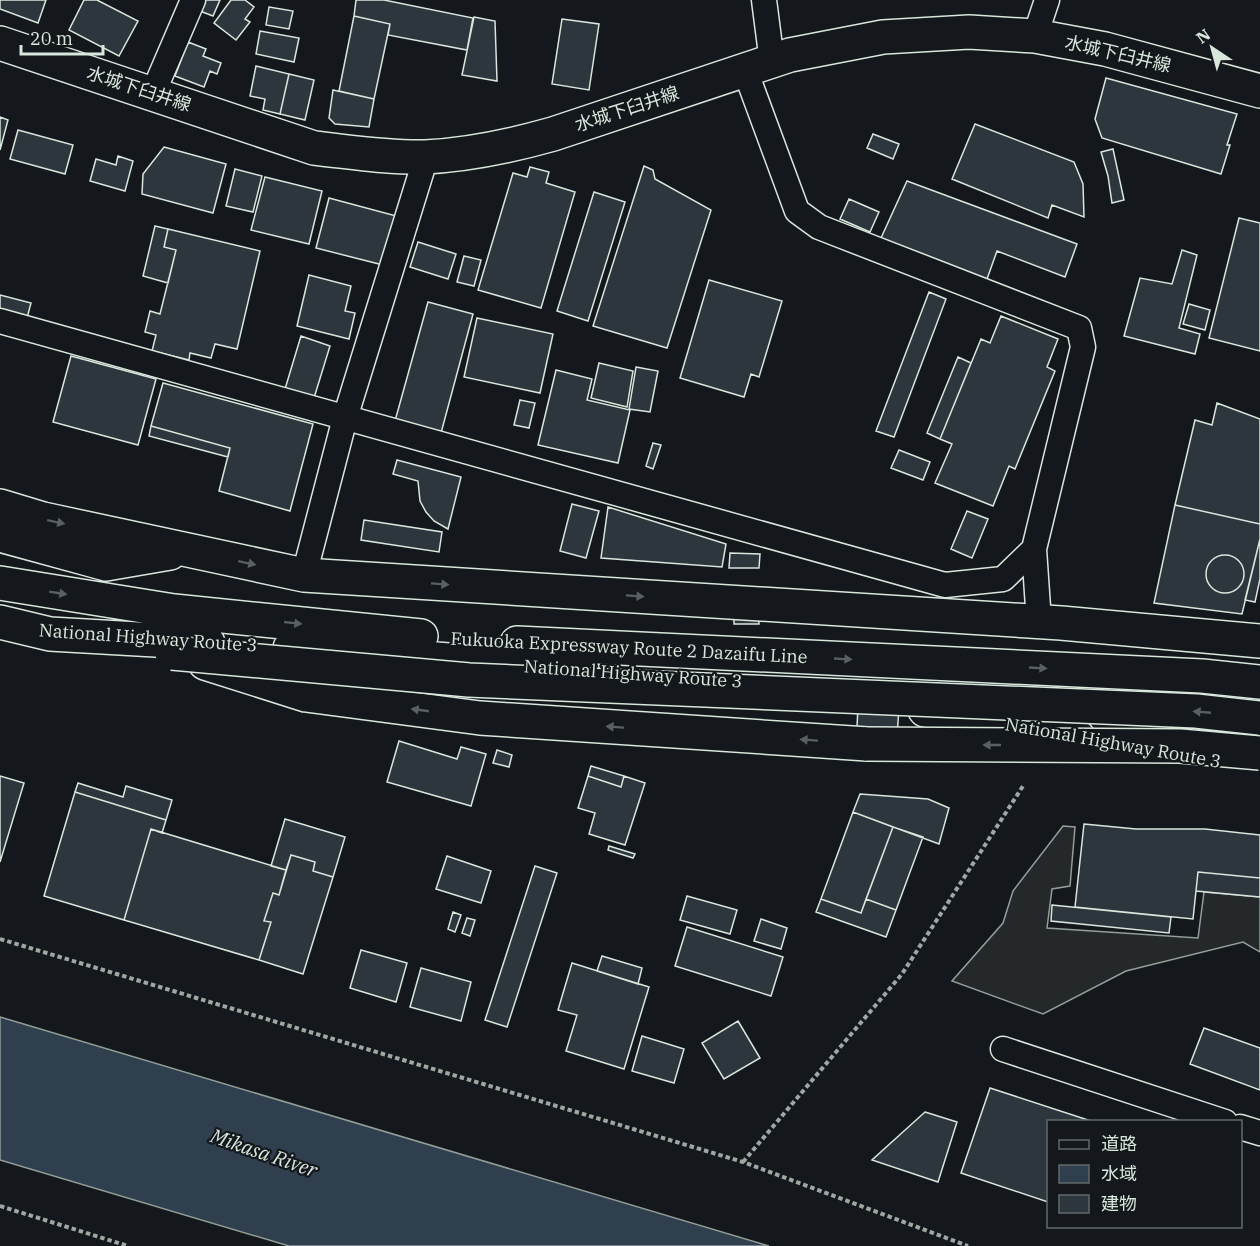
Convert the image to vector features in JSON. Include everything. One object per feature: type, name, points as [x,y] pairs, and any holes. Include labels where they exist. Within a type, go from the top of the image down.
[{"type":"main road","name":"水城下臼井線","points":[[0,43],[314,148],[426,157],[517,144],[790,55],[883,37],[969,32],[1035,36],[1105,48],[1260,91]]},
{"type":"main road","points":[[0,506],[43,519],[304,575],[1039,622],[1260,641]]},
{"type":"main road","points":[[0,535],[106,564],[186,550]]},
{"type":"main road","name":"Fukuoka Expressway Route 2 Dazaifu Line","points":[[0,583],[174,611],[470,640],[1202,676],[1260,682]]},
{"type":"main road","name":"National Highway Route 3","points":[[0,622],[50,634],[328,651],[772,685],[1260,770]]},
{"type":"main road","name":"Fukuoka Expressway Route 2 Dazaifu Line","points":[[0,627],[172,653],[469,680],[1184,711],[1260,718]]},
{"type":"main road","points":[[172,653],[306,695],[480,718],[867,744],[1180,746],[1260,753]]},
{"type":"street","points":[[153,93],[193,0]]},
{"type":"street","points":[[764,0],[758,66],[798,211],[819,227],[1079,328],[1083,347],[1034,549],[1039,622]]},
{"type":"street","points":[[1035,36],[1047,0]]},
{"type":"street","points":[[304,575],[345,418],[426,157]]},
{"type":"street","points":[[0,321],[945,585],[1003,579],[1034,549]]},
{"type":"street","points":[[1004,1049],[1219,1120]]},
{"type":"street","points":[[1242,1128],[1260,1133]]},
{"type":"path","points":[[742,1162],[903,974],[1023,786]]},
{"type":"path","points":[[0,939],[742,1162],[968,1246]]},
{"type":"path","points":[[0,1206],[128,1246]]},
{"type":"shaded area","points":[[1063,826],[1075,827],[1070,886],[1052,889],[1047,928],[1198,938],[1204,892],[1260,897],[1260,952],[1243,942],[1126,971],[1043,1014],[952,981],[1003,923],[1013,891]]},
{"type":"water","name":"Mikasa River","points":[[0,1017],[769,1246],[289,1246],[0,1160]]},
{"type":"building","points":[[0,0],[46,0],[38,23],[0,9]]},
{"type":"building","points":[[84,0],[97,0],[138,21],[119,56],[69,30]]},
{"type":"building","points":[[205,0],[220,0],[213,16],[200,11]]},
{"type":"building","points":[[231,0],[245,0],[254,7],[245,19],[250,22],[236,40],[214,23]]},
{"type":"building","points":[[356,0],[384,0],[473,18],[467,50],[388,35],[390,24],[354,16]]},
{"type":"building","points":[[269,7],[293,11],[289,29],[266,25]]},
{"type":"building","points":[[354,16],[390,24],[374,99],[339,91]]},
{"type":"building","points":[[474,17],[495,21],[497,81],[462,75]]},
{"type":"building","points":[[562,19],[599,24],[589,90],[552,84]]},
{"type":"building","points":[[260,31],[299,38],[294,62],[256,54]]},
{"type":"building","points":[[188,42],[206,49],[203,56],[221,63],[217,74],[210,71],[204,87],[175,76]]},
{"type":"building","points":[[256,66],[289,74],[280,114],[263,110],[265,99],[250,96]]},
{"type":"building","points":[[289,74],[314,80],[305,120],[280,114]]},
{"type":"building","points":[[1106,78],[1237,114],[1221,174],[1102,138],[1095,119]]},
{"type":"building","points":[[333,90],[374,99],[369,127],[335,124],[329,118]]},
{"type":"building","points":[[0,117],[8,120],[0,150]]},
{"type":"building","points":[[975,124],[1074,162],[1083,184],[1084,217],[1052,205],[1048,218],[952,179]]},
{"type":"building","points":[[18,130],[73,145],[65,174],[10,159]]},
{"type":"building","points":[[873,134],[899,144],[893,159],[867,148]]},
{"type":"building","points":[[164,147],[226,164],[213,213],[142,194],[143,174]]},
{"type":"building","points":[[1113,149],[1124,200],[1112,203],[1101,152]]},
{"type":"building","points":[[118,156],[133,161],[125,191],[90,181],[96,159],[116,165]]},
{"type":"building","points":[[644,166],[653,170],[655,179],[711,210],[667,348],[593,326]]},
{"type":"building","points":[[530,167],[549,172],[546,183],[575,192],[541,308],[478,290],[513,173],[527,177]]},
{"type":"building","points":[[235,169],[262,176],[253,212],[226,206]]},
{"type":"building","points":[[265,177],[322,191],[309,244],[251,230]]},
{"type":"building","points":[[907,181],[1077,244],[1065,277],[997,251],[987,279],[881,238]]},
{"type":"building","points":[[594,192],[625,202],[588,321],[557,311]]},
{"type":"building","points":[[329,198],[400,217],[387,266],[316,248]]},
{"type":"building","points":[[849,199],[879,212],[870,232],[840,219]]},
{"type":"building","points":[[1239,218],[1260,223],[1260,351],[1209,338]]},
{"type":"building","points":[[155,226],[168,229],[164,247],[176,250],[168,283],[143,276]]},
{"type":"building","points":[[168,229],[260,251],[237,349],[215,344],[211,358],[190,353],[189,360],[152,351],[156,335],[145,332],[150,311],[160,314],[176,250],[164,247]]},
{"type":"building","points":[[418,242],[456,254],[448,279],[410,267]]},
{"type":"building","points":[[1182,250],[1197,255],[1179,328],[1200,334],[1195,354],[1124,336],[1140,278],[1172,284]]},
{"type":"building","points":[[464,256],[481,260],[474,286],[457,282]]},
{"type":"building","points":[[309,275],[351,286],[345,311],[355,313],[349,339],[297,326]]},
{"type":"building","points":[[709,280],[782,301],[759,377],[751,374],[744,397],[680,378]]},
{"type":"building","points":[[929,292],[946,299],[894,437],[876,431]]},
{"type":"building","points":[[0,295],[31,303],[27,318],[0,310]]},
{"type":"building","points":[[428,302],[473,314],[441,433],[395,421]]},
{"type":"building","points":[[1189,304],[1210,310],[1205,330],[1183,324]]},
{"type":"building","points":[[1001,316],[1058,339],[1047,367],[1055,371],[1015,469],[1009,466],[993,506],[935,483],[952,444],[940,439],[981,339],[990,343]]},
{"type":"building","points":[[477,318],[553,334],[540,393],[464,377]]},
{"type":"building","points":[[301,336],[330,346],[314,398],[285,389]]},
{"type":"building","points":[[71,356],[156,379],[138,445],[53,422]]},
{"type":"building","points":[[958,357],[971,363],[940,439],[927,433]]},
{"type":"building","points":[[599,363],[633,371],[627,407],[591,398]]},
{"type":"building","points":[[636,367],[658,371],[650,412],[629,409]]},
{"type":"building","points":[[556,370],[592,379],[587,400],[630,410],[618,463],[538,445]]},
{"type":"building","points":[[163,383],[313,424],[290,511],[219,491],[230,448],[151,426]]},
{"type":"building","points":[[520,400],[535,403],[529,428],[514,425]]},
{"type":"building","points":[[1217,403],[1260,419],[1260,524],[1175,505],[1195,420],[1212,425]]},
{"type":"building","points":[[151,426],[230,448],[228,457],[149,436]]},
{"type":"building","points":[[653,443],[661,445],[653,469],[646,466]]},
{"type":"building","points":[[899,450],[930,462],[923,480],[891,468]]},
{"type":"building","points":[[397,460],[461,477],[448,529],[434,521],[426,512],[420,501],[418,481],[393,474]]},
{"type":"building","points":[[572,504],[599,511],[586,558],[560,551]]},
{"type":"building","points":[[1175,505],[1260,524],[1260,539],[1242,614],[1154,603]]},
{"type":"building","points":[[608,507],[726,544],[722,567],[601,558]]},
{"type":"building","points":[[967,511],[988,519],[972,558],[951,549]]},
{"type":"building","points":[[364,520],[442,532],[439,552],[361,540]]},
{"type":"building","points":[[1260,539],[1260,579],[1255,602],[1245,600]]},
{"type":"building","points":[[730,553],[760,554],[759,568],[729,568]]},
{"type":"building","points":[[1225,555],[1238,561],[1244,574],[1238,587],[1225,593],[1212,587],[1206,574],[1212,561]]},
{"type":"building","points":[[734,607],[758,608],[759,624],[734,624]]},
{"type":"building","points":[[858,706],[899,708],[896,750],[856,748]]},
{"type":"building","points":[[399,741],[457,759],[461,747],[486,754],[471,806],[387,782]]},
{"type":"building","points":[[497,750],[512,755],[509,767],[493,763]]},
{"type":"building","points":[[591,766],[624,776],[621,787],[588,776]]},
{"type":"building","points":[[0,776],[24,783],[0,862]]},
{"type":"building","points":[[588,776],[621,787],[624,776],[645,783],[625,845],[589,834],[595,813],[578,808]]},
{"type":"building","points":[[78,783],[123,797],[126,786],[172,800],[166,820],[75,792]]},
{"type":"building","points":[[75,792],[166,820],[162,833],[151,829],[124,920],[44,896]]},
{"type":"building","points":[[860,794],[928,799],[949,808],[939,844],[853,812]]},
{"type":"building","points":[[853,812],[893,827],[861,913],[821,899]]},
{"type":"building","points":[[285,819],[345,837],[333,877],[313,871],[315,862],[291,855],[286,870],[271,866]]},
{"type":"building","points":[[1084,824],[1136,829],[1205,829],[1260,835],[1260,878],[1198,872],[1193,919],[1075,907]]},
{"type":"building","points":[[893,827],[923,837],[896,910],[866,899]]},
{"type":"building","points":[[151,829],[286,870],[279,895],[273,893],[264,921],[271,922],[259,960],[124,920]]},
{"type":"building","points":[[609,846],[635,854],[633,858],[608,850]]},
{"type":"building","points":[[291,855],[315,862],[313,871],[333,877],[303,974],[259,960],[271,922],[264,921],[273,893],[279,895]]},
{"type":"building","points":[[447,856],[491,871],[481,903],[436,889]]},
{"type":"building","points":[[535,866],[557,873],[507,1027],[485,1020]]},
{"type":"building","points":[[1198,872],[1260,878],[1260,897],[1196,891]]},
{"type":"building","points":[[687,896],[737,910],[730,934],[680,920]]},
{"type":"building","points":[[821,899],[861,913],[866,899],[896,910],[886,937],[816,912]]},
{"type":"building","points":[[1052,905],[1171,917],[1169,933],[1051,921]]},
{"type":"building","points":[[453,912],[461,915],[455,932],[448,929]]},
{"type":"building","points":[[467,918],[475,920],[470,936],[462,933]]},
{"type":"building","points":[[761,919],[787,928],[781,949],[754,941]]},
{"type":"building","points":[[687,927],[783,957],[771,996],[675,966]]},
{"type":"building","points":[[361,950],[407,963],[396,1002],[350,988]]},
{"type":"building","points":[[602,956],[642,968],[638,984],[597,971]]},
{"type":"building","points":[[572,963],[649,987],[624,1069],[566,1051],[577,1015],[558,1010]]},
{"type":"building","points":[[421,968],[471,982],[461,1021],[410,1007]]},
{"type":"building","points":[[738,1021],[760,1058],[724,1079],[702,1043]]},
{"type":"building","points":[[1204,1028],[1260,1048],[1260,1090],[1190,1064]]},
{"type":"building","points":[[642,1036],[684,1049],[674,1083],[632,1071]]},
{"type":"building","points":[[990,1088],[1088,1120],[1047,1120],[1047,1202],[961,1173]]},
{"type":"building","points":[[925,1112],[957,1122],[938,1182],[872,1160]]}]
